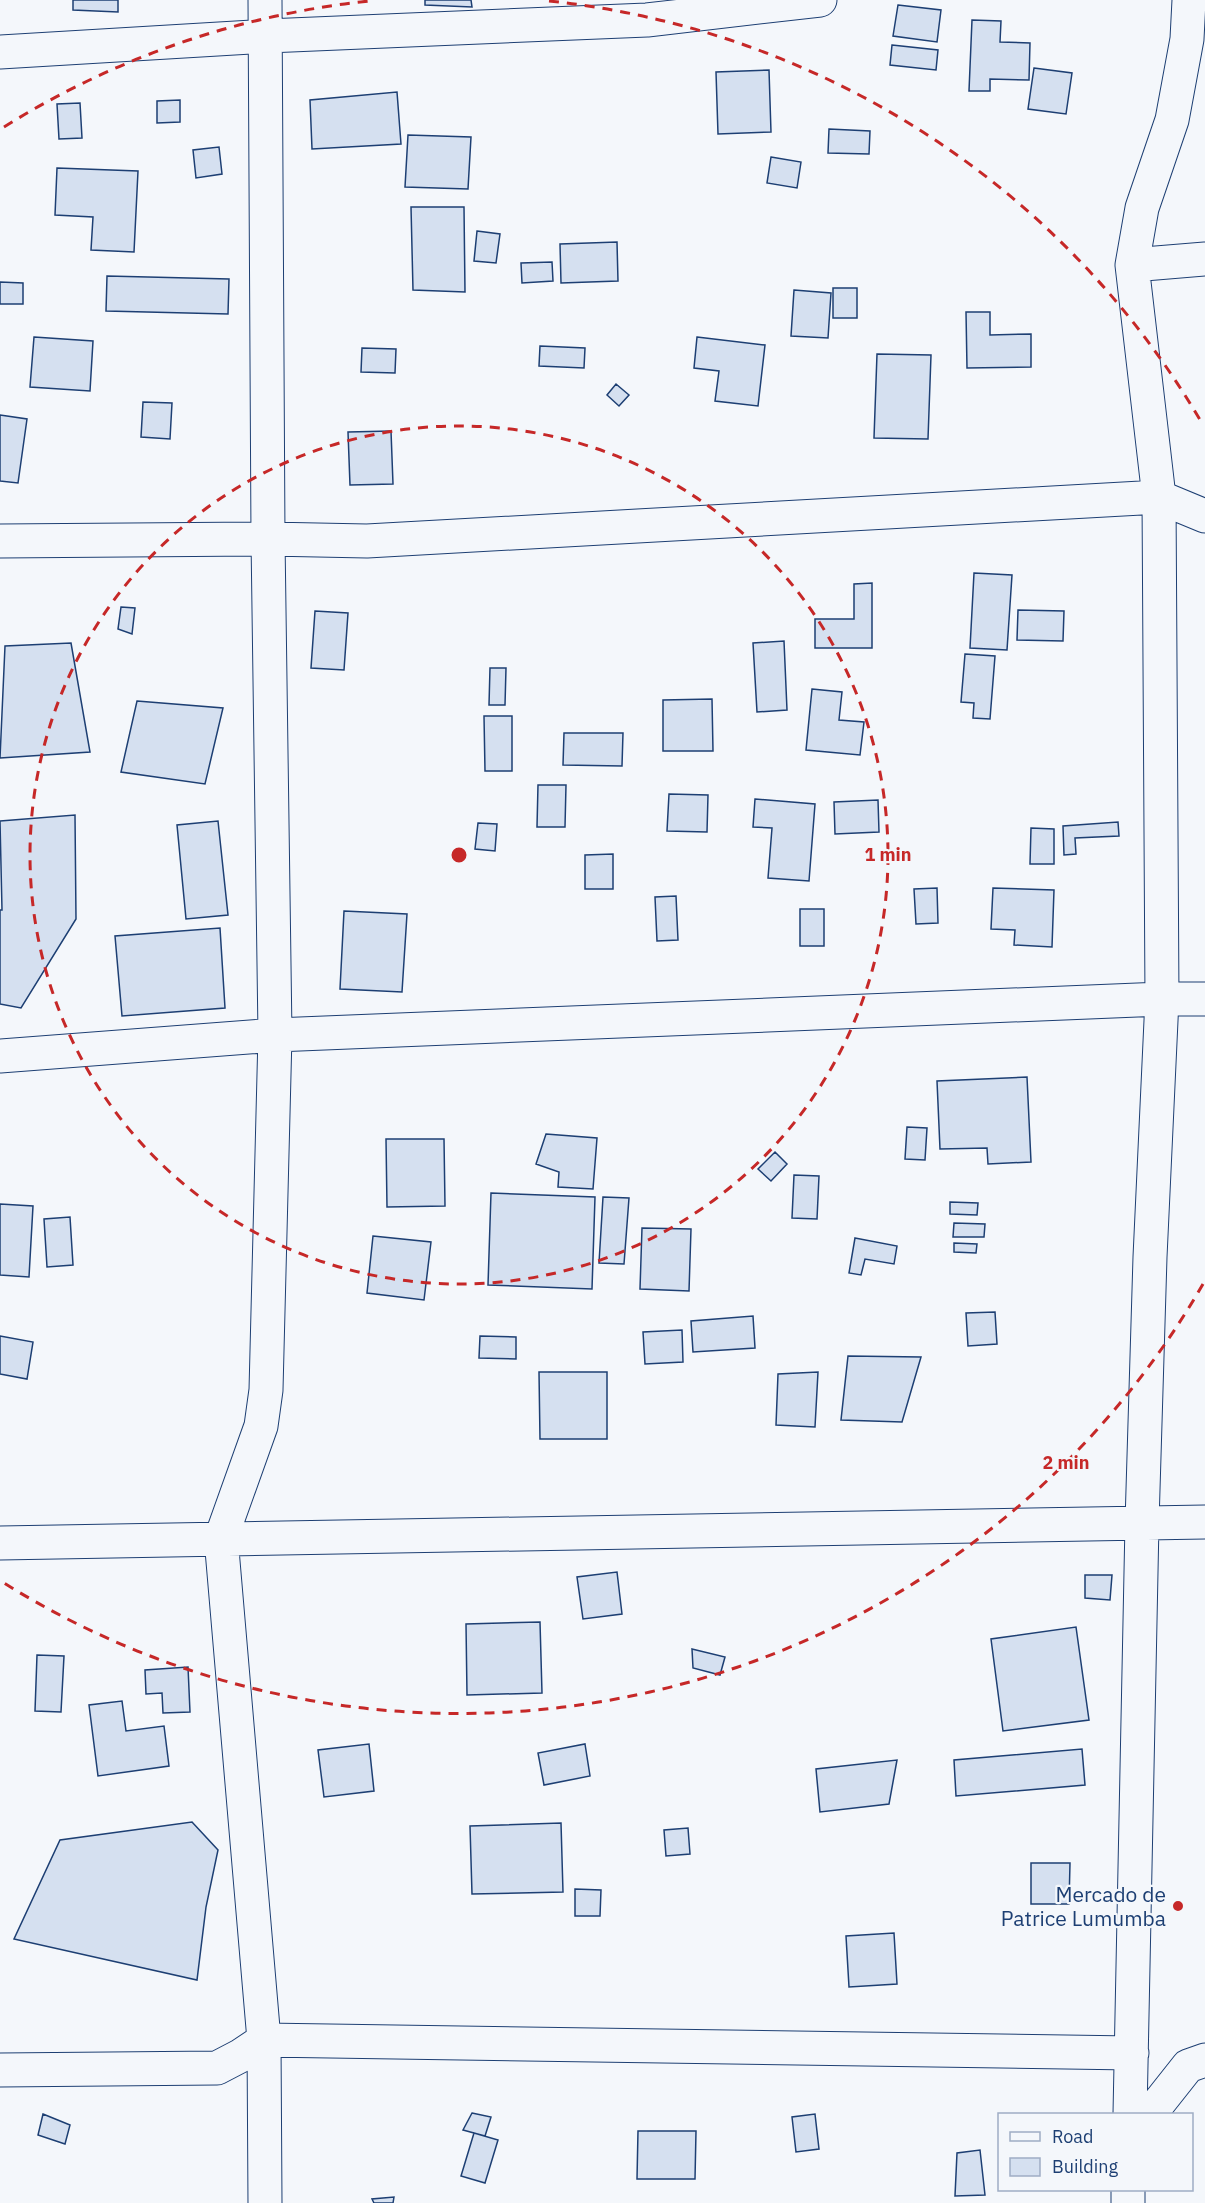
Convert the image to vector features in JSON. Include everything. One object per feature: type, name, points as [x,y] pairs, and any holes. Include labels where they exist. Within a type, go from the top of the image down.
[{"type":"street","points":[[265,0],[268,539],[275,1035],[266,1390],[261,1426],[221,1538],[264,2040],[265,2203]]},
{"type":"street","points":[[0,52],[267,36],[647,20],[820,0]]},
{"type":"street","points":[[1130,2113],[1142,1523],[1150,1245],[1162,999],[1159,497],[1132,265],[1142,208],[1172,120],[1187,39],[1189,0]]},
{"type":"street","points":[[1132,265],[1205,259]]},
{"type":"street","points":[[0,542],[268,539],[367,541],[1159,497],[1205,516]]},
{"type":"street","points":[[0,1056],[275,1035],[1205,999]]},
{"type":"street","points":[[0,1543],[1205,1522]]},
{"type":"street","points":[[0,2070],[217,2068],[264,2040],[1132,2053]]},
{"type":"street","points":[[1152,2113],[1188,2067],[1205,2060]]},
{"type":"building","points":[[73,0],[118,0],[118,12],[73,10]]},
{"type":"building","points":[[425,0],[471,0],[472,7],[425,5]]},
{"type":"building","points":[[898,5],[941,10],[937,42],[893,36]]},
{"type":"building","points":[[972,20],[1001,21],[1000,42],[1030,43],[1029,80],[990,79],[990,91],[969,91]]},
{"type":"building","points":[[892,45],[938,50],[936,70],[890,65]]},
{"type":"building","points":[[1034,68],[1072,73],[1066,114],[1028,109]]},
{"type":"building","points":[[769,70],[771,132],[718,134],[716,72]]},
{"type":"building","points":[[397,92],[401,144],[312,149],[310,100]]},
{"type":"building","points":[[180,100],[180,122],[157,123],[157,101]]},
{"type":"building","points":[[80,103],[82,138],[59,139],[57,104]]},
{"type":"building","points":[[829,129],[870,131],[869,154],[828,153]]},
{"type":"building","points":[[408,135],[471,137],[468,189],[405,187]]},
{"type":"building","points":[[219,147],[222,174],[196,178],[193,150]]},
{"type":"building","points":[[771,157],[801,162],[797,188],[767,183]]},
{"type":"building","points":[[57,168],[138,171],[134,252],[91,250],[93,217],[55,215]]},
{"type":"building","points":[[411,207],[464,207],[465,292],[413,290]]},
{"type":"building","points":[[477,231],[500,234],[496,263],[474,261]]},
{"type":"building","points":[[617,242],[618,281],[561,283],[560,244]]},
{"type":"building","points":[[552,262],[553,281],[522,283],[521,263]]},
{"type":"building","points":[[107,276],[229,279],[228,314],[106,311]]},
{"type":"building","points":[[0,282],[23,283],[23,304],[0,304]]},
{"type":"building","points":[[833,288],[857,288],[857,318],[833,318]]},
{"type":"building","points":[[794,290],[831,293],[828,338],[791,336]]},
{"type":"building","points":[[966,312],[990,312],[990,335],[1031,334],[1031,367],[967,368]]},
{"type":"building","points":[[34,337],[93,341],[90,391],[30,387]]},
{"type":"building","points":[[697,337],[765,345],[758,406],[715,401],[719,371],[694,368]]},
{"type":"building","points":[[540,346],[585,348],[584,368],[539,366]]},
{"type":"building","points":[[362,348],[396,349],[395,373],[361,372]]},
{"type":"building","points":[[877,354],[931,355],[928,439],[874,438]]},
{"type":"building","points":[[616,384],[629,395],[619,406],[607,395]]},
{"type":"building","points":[[143,402],[172,403],[170,439],[141,437]]},
{"type":"building","points":[[0,415],[27,419],[18,483],[0,481]]},
{"type":"building","points":[[391,431],[393,484],[350,485],[348,432]]},
{"type":"building","points":[[974,573],[1012,575],[1007,650],[970,648]]},
{"type":"building","points":[[872,583],[872,648],[815,648],[815,619],[854,619],[854,584]]},
{"type":"building","points":[[121,607],[135,608],[132,634],[118,629]]},
{"type":"building","points":[[1018,610],[1064,611],[1063,641],[1017,640]]},
{"type":"building","points":[[315,611],[348,613],[344,670],[311,668]]},
{"type":"building","points":[[784,641],[787,710],[757,712],[753,643]]},
{"type":"building","points":[[71,643],[90,752],[0,758],[5,646]]},
{"type":"building","points":[[965,654],[995,656],[990,719],[973,718],[974,703],[961,702]]},
{"type":"building","points":[[490,668],[506,668],[505,705],[489,705]]},
{"type":"building","points":[[812,689],[842,692],[839,720],[864,722],[860,755],[806,750]]},
{"type":"building","points":[[712,699],[713,751],[663,751],[663,700]]},
{"type":"building","points":[[137,701],[223,708],[205,784],[121,772]]},
{"type":"building","points":[[484,716],[512,716],[512,771],[485,771]]},
{"type":"building","points":[[564,733],[623,733],[622,766],[563,765]]},
{"type":"building","points":[[538,785],[566,785],[565,827],[537,827]]},
{"type":"building","points":[[669,794],[708,795],[707,832],[667,831]]},
{"type":"building","points":[[755,799],[815,804],[809,881],[768,878],[772,828],[753,827]]},
{"type":"building","points":[[878,800],[879,832],[835,834],[834,802]]},
{"type":"building","points":[[75,815],[76,919],[21,1008],[0,1004],[0,910],[2,910],[0,821]]},
{"type":"building","points":[[218,821],[228,915],[186,919],[177,825]]},
{"type":"building","points":[[1118,822],[1119,836],[1075,838],[1076,854],[1064,855],[1063,826]]},
{"type":"building","points":[[478,823],[497,824],[495,851],[475,849]]},
{"type":"building","points":[[1031,828],[1054,829],[1054,864],[1030,864]]},
{"type":"building","points":[[613,854],[613,889],[585,889],[585,855]]},
{"type":"building","points":[[937,888],[938,923],[916,924],[914,889]]},
{"type":"building","points":[[993,888],[1054,890],[1052,947],[1014,945],[1015,930],[991,929]]},
{"type":"building","points":[[676,896],[678,940],[657,941],[655,897]]},
{"type":"building","points":[[800,909],[824,909],[824,946],[800,946]]},
{"type":"building","points":[[344,911],[407,914],[402,992],[340,989]]},
{"type":"building","points":[[220,928],[225,1008],[122,1016],[115,936]]},
{"type":"building","points":[[1027,1077],[1031,1162],[988,1164],[987,1148],[940,1149],[937,1081]]},
{"type":"building","points":[[907,1127],[927,1128],[925,1160],[905,1159]]},
{"type":"building","points":[[546,1134],[597,1138],[593,1189],[558,1187],[559,1172],[536,1164]]},
{"type":"building","points":[[386,1139],[444,1139],[445,1206],[387,1207]]},
{"type":"building","points":[[775,1152],[787,1164],[771,1181],[758,1169]]},
{"type":"building","points":[[794,1175],[819,1176],[817,1219],[792,1218]]},
{"type":"building","points":[[491,1193],[595,1197],[592,1289],[488,1285]]},
{"type":"building","points":[[603,1197],[629,1198],[624,1264],[599,1263]]},
{"type":"building","points":[[950,1202],[978,1203],[977,1215],[950,1214]]},
{"type":"building","points":[[0,1204],[33,1206],[29,1277],[0,1275]]},
{"type":"building","points":[[70,1217],[73,1265],[47,1267],[44,1219]]},
{"type":"building","points":[[954,1223],[985,1224],[984,1237],[953,1237]]},
{"type":"building","points":[[642,1228],[691,1229],[689,1291],[640,1289]]},
{"type":"building","points":[[373,1236],[431,1242],[424,1300],[367,1293]]},
{"type":"building","points":[[855,1238],[897,1246],[894,1264],[865,1259],[861,1275],[849,1273]]},
{"type":"building","points":[[954,1243],[977,1244],[976,1253],[954,1252]]},
{"type":"building","points":[[995,1312],[997,1344],[968,1346],[966,1313]]},
{"type":"building","points":[[753,1316],[755,1348],[693,1352],[691,1321]]},
{"type":"building","points":[[682,1330],[683,1362],[645,1364],[643,1332]]},
{"type":"building","points":[[0,1336],[33,1342],[27,1379],[0,1374]]},
{"type":"building","points":[[480,1336],[516,1337],[516,1359],[479,1358]]},
{"type":"building","points":[[848,1356],[921,1357],[902,1422],[841,1420]]},
{"type":"building","points":[[539,1372],[607,1372],[607,1439],[540,1439]]},
{"type":"building","points":[[818,1372],[815,1427],[776,1425],[778,1374]]},
{"type":"building","points":[[617,1572],[622,1614],[583,1619],[577,1577]]},
{"type":"building","points":[[1085,1575],[1112,1575],[1110,1600],[1085,1598]]},
{"type":"building","points":[[540,1622],[542,1693],[467,1695],[466,1624]]},
{"type":"building","points":[[1076,1627],[1089,1720],[1003,1731],[991,1639]]},
{"type":"building","points":[[692,1649],[725,1657],[720,1675],[693,1668]]},
{"type":"building","points":[[37,1655],[64,1656],[61,1712],[35,1711]]},
{"type":"building","points":[[188,1667],[190,1712],[163,1713],[162,1693],[146,1694],[145,1670]]},
{"type":"building","points":[[122,1701],[126,1731],[164,1726],[169,1766],[98,1776],[89,1705]]},
{"type":"building","points":[[369,1744],[374,1791],[324,1797],[318,1750]]},
{"type":"building","points":[[585,1744],[590,1776],[544,1785],[538,1753]]},
{"type":"building","points":[[1082,1749],[1085,1785],[956,1796],[954,1760]]},
{"type":"building","points":[[897,1760],[889,1804],[820,1812],[816,1769]]},
{"type":"building","points":[[192,1822],[218,1850],[206,1907],[197,1980],[14,1939],[60,1840]]},
{"type":"building","points":[[561,1823],[563,1892],[472,1894],[470,1826]]},
{"type":"building","points":[[688,1828],[690,1854],[666,1856],[664,1830]]},
{"type":"building","points":[[1031,1863],[1070,1863],[1069,1904],[1031,1904]]},
{"type":"building","points":[[575,1889],[601,1890],[600,1916],[575,1916]]},
{"type":"building","points":[[894,1933],[897,1984],[849,1987],[846,1936]]},
{"type":"building","points":[[472,2113],[491,2117],[485,2136],[463,2130]]},
{"type":"building","points":[[43,2114],[70,2125],[65,2144],[38,2135]]},
{"type":"building","points":[[815,2114],[819,2149],[796,2152],[792,2117]]},
{"type":"building","points":[[638,2131],[696,2131],[695,2179],[637,2179]]},
{"type":"building","points":[[474,2133],[498,2140],[485,2183],[461,2176]]},
{"type":"building","points":[[980,2150],[985,2195],[955,2196],[957,2153]]},
{"type":"building","points":[[394,2197],[393,2203],[374,2203],[372,2199]]},
{"type":"place","name":"Mercado de Patrice Lumumba","points":[[1178,1906]]}]
